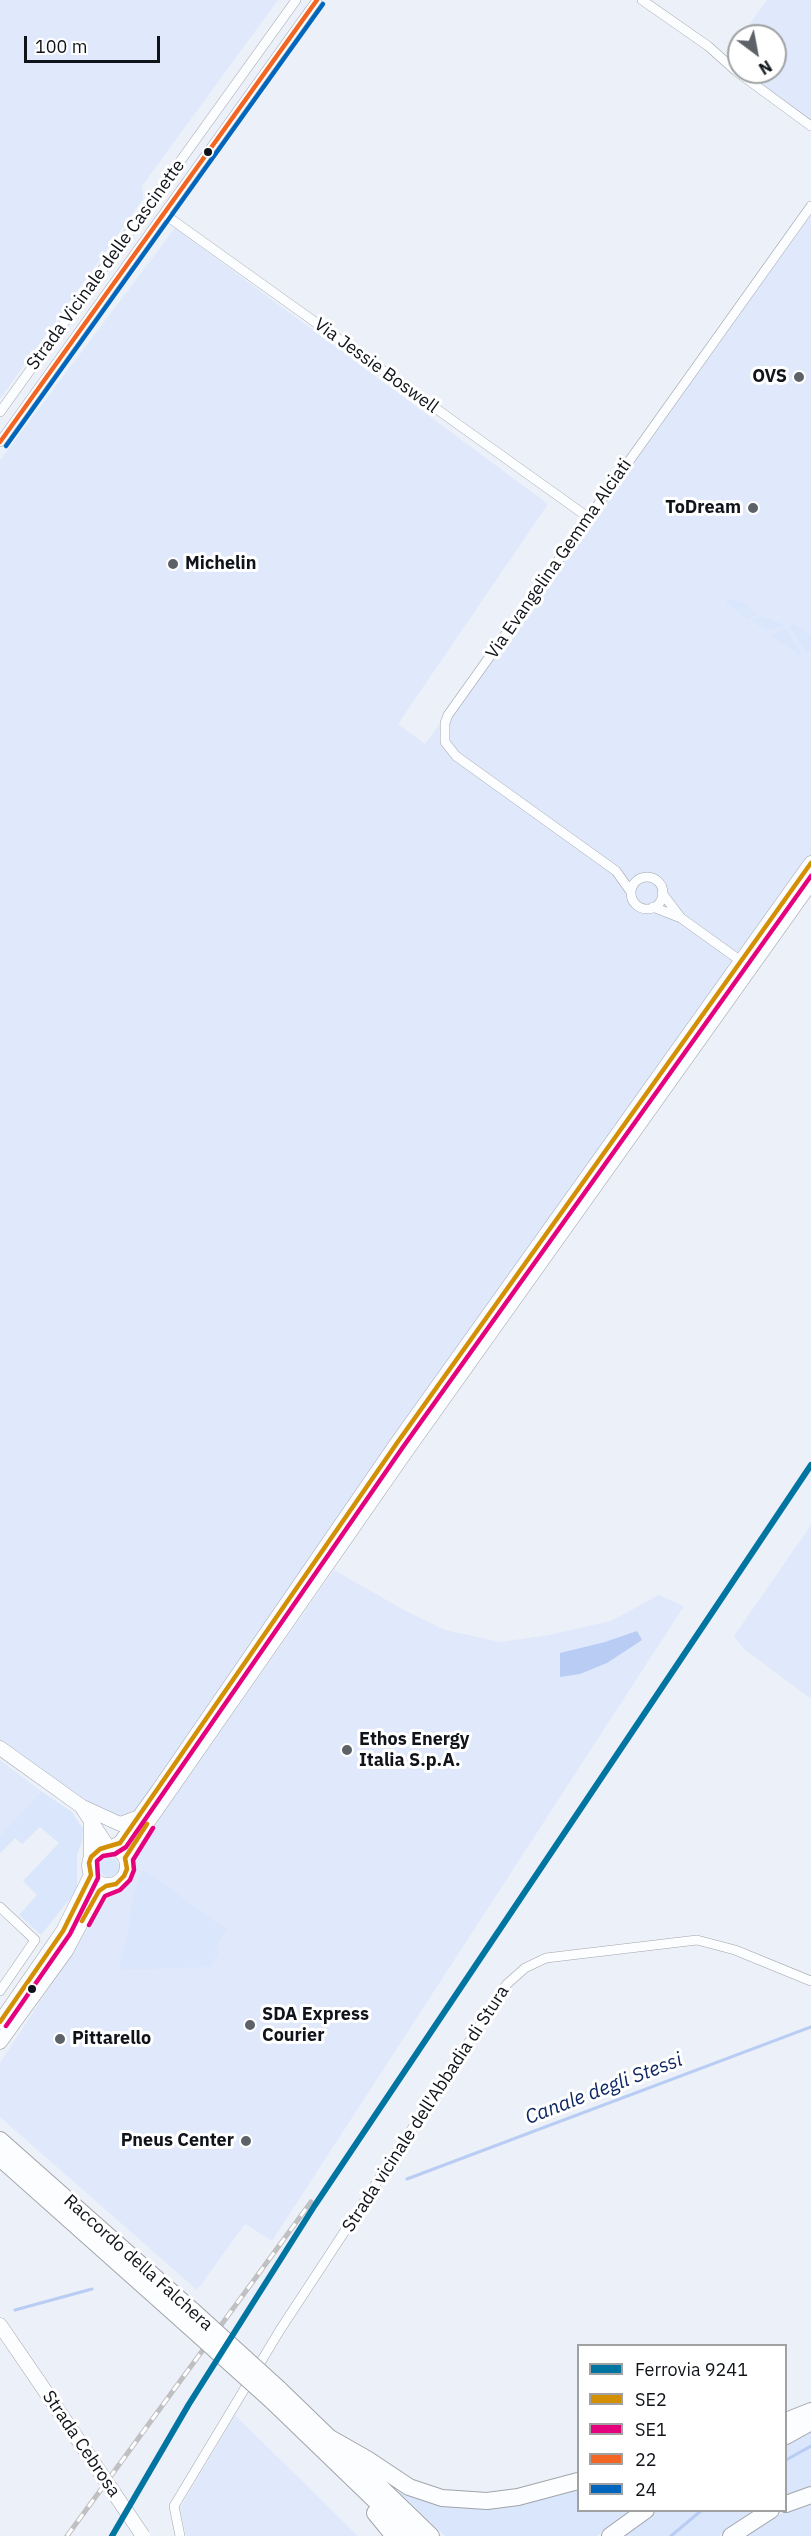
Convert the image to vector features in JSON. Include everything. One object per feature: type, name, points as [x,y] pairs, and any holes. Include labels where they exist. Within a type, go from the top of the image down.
[{"type":"highway","name":"Raccordo della Falchera","points":[[0,2140],[275,2395],[330,2438],[431,2536]]},
{"type":"highway","name":"Raccordo della Falchera","points":[[0,2158],[168,2298]]},
{"type":"highway","name":"Raccordo della Falchera","points":[[275,2395],[293,2421],[412,2536]]},
{"type":"highway","points":[[787,2421],[811,2411]]},
{"type":"highway","points":[[293,2421],[330,2467],[394,2536]]},
{"type":"highway","points":[[787,2435],[811,2422]]},
{"type":"highway","points":[[330,2438],[367,2458],[410,2487],[442,2498],[487,2501],[518,2497],[577,2482]]},
{"type":"highway","points":[[787,2504],[811,2495]]},
{"type":"highway","points":[[610,2536],[645,2512]]},
{"type":"highway","points":[[731,2536],[769,2512]]},
{"type":"main road","points":[[125,1858],[746,965],[811,863]]},
{"type":"main road","points":[[91,1857],[96,1851],[120,1843],[397,1443],[701,1015],[746,965],[811,883]]},
{"type":"main road","points":[[0,1748],[81,1806],[120,1824],[139,1817]]},
{"type":"main road","points":[[0,2042],[66,1951],[96,1895],[106,1886],[116,1884],[127,1869],[125,1858],[118,1850],[110,1847],[81,1806]]},
{"type":"main road","points":[[91,1820],[89,1870],[98,1883],[106,1886]]},
{"type":"main road","points":[[0,2022],[63,1931],[91,1875]]},
{"type":"main road","name":"Strada Cebrosa","points":[[0,2325],[143,2536]]},
{"type":"street","name":"Strada Vicinale delle Cascinette","points":[[0,412],[296,0]]},
{"type":"street","name":"Strada Vicinale delle Cascinette","points":[[0,442],[317,0]]},
{"type":"street","points":[[642,0],[708,46],[736,71],[811,126]]},
{"type":"street","points":[[207,124],[221,134]]},
{"type":"street","name":"Via Evangelina Gemma Alciati","points":[[631,892],[616,871],[456,756],[448,748],[444,735],[445,723],[448,715],[811,206]]},
{"type":"street","name":"Via Jessie Boswell","points":[[164,214],[589,518]]},
{"type":"street","name":"Via Evangelina Gemma Alciati","points":[[616,871],[640,878]]},
{"type":"street","points":[[681,918],[657,881],[649,877],[640,878],[633,884],[631,892],[633,901],[640,907],[653,907],[681,918],[746,965]]},
{"type":"street","points":[[653,907],[660,901],[663,893]]},
{"type":"street","points":[[0,1907],[35,1941],[0,1991]]},
{"type":"street","name":"Strada vicinale dell'Abbadia di Stura","points":[[180,2536],[174,2506],[287,2320],[507,1984],[525,1968],[546,1958],[697,1940],[735,1950],[811,1982]]},
{"type":"shaded area","points":[[0,0],[278,0],[142,186],[143,199],[0,399]]},
{"type":"shaded area","points":[[767,0],[811,0],[811,126],[754,84],[787,84],[787,24],[750,24]]},
{"type":"shaded area","points":[[811,206],[811,863],[139,1817],[120,1824],[0,1748],[0,460],[175,228],[548,504],[398,724],[425,744]]},
{"type":"shaded area","points":[[729,599],[743,602],[757,614],[748,619],[726,603]]},
{"type":"shaded area","points":[[759,616],[784,625],[767,631],[752,621]]},
{"type":"shaded area","points":[[794,624],[811,636],[811,649],[807,654],[789,626]]},
{"type":"shaded area","points":[[786,628],[804,658],[770,636]]},
{"type":"shaded area","points":[[811,1525],[811,1699],[744,1649],[734,1636]]},
{"type":"shaded area","points":[[334,1570],[402,1609],[445,1630],[500,1642],[549,1635],[611,1621],[659,1595],[684,1606],[272,2241],[245,2224],[197,2290],[0,2117],[0,2063],[163,1813]]},
{"type":"shaded area","points":[[0,1760],[41,1791],[0,1835]]},
{"type":"shaded area","points":[[41,1791],[72,1812],[83,1829],[82,1842],[77,1855],[77,1890],[41,1935],[19,1915],[37,1895],[23,1881],[59,1843],[40,1827],[22,1844],[15,1838],[0,1853],[0,1835]]},
{"type":"shaded area","points":[[109,1857],[116,1860],[119,1867],[116,1874],[109,1877],[102,1874],[99,1867],[102,1860]]},
{"type":"shaded area","points":[[144,1870],[227,1930],[217,1943],[218,1955],[209,1967],[118,1970],[132,1902]]},
{"type":"shaded area","points":[[235,2415],[358,2536],[186,2536],[180,2508]]},
{"type":"shaded area","points":[[811,2429],[811,2486],[787,2495],[787,2442]]},
{"type":"shaded area","points":[[577,2488],[577,2512],[629,2512],[597,2536],[445,2536],[400,2493],[402,2491],[418,2497]]},
{"type":"shaded area","points":[[811,2502],[811,2536],[742,2536],[769,2519]]},
{"type":"shaded area","points":[[655,2512],[751,2512],[719,2536],[619,2536]]},
{"type":"water","points":[[637,1631],[642,1640],[607,1663],[580,1674],[560,1677],[560,1653]]},
{"type":"waterway","name":"Canale degli Stessi","points":[[407,2179],[811,2027]]},
{"type":"waterway","name":"Canale degli Stessi","points":[[15,2310],[92,2289]]},
{"type":"waterway","points":[[787,2459],[811,2446]]},
{"type":"waterway","points":[[671,2536],[700,2512]]},
{"type":"railway","points":[[67,2536],[311,2202]]},
{"type":"rail line","name":"9241","points":[[112,2536],[189,2404],[315,2205],[811,1465]]},
{"type":"transit line","name":"22","points":[[0,442],[317,0]]},
{"type":"transit line","name":"24","points":[[6,446],[323,4]]},
{"type":"transit line","name":"SE2","points":[[0,2022],[63,1931],[91,1875],[89,1863],[91,1857],[100,1849],[120,1843],[397,1443],[811,863]]},
{"type":"transit line","name":"SE1","points":[[6,2026],[70,1934],[98,1878],[97,1861],[103,1856],[115,1854],[126,1847],[403,1447],[811,876]]},
{"type":"transit line","name":"SE2","points":[[82,1921],[99,1891],[106,1886],[116,1884],[124,1876],[127,1869],[125,1858],[147,1824]]},
{"type":"transit line","name":"SE1","points":[[89,1925],[105,1896],[120,1890],[130,1880],[134,1870],[133,1860],[153,1828]]},
{"type":"place","name":"OVS","points":[[799,377]]},
{"type":"place","name":"ToDream","points":[[753,508]]},
{"type":"place","name":"Michelin","points":[[173,564]]},
{"type":"place","name":"Ethos Energy Italia S.p.A.","points":[[347,1750]]},
{"type":"place","name":"SDA Express Courier","points":[[250,2025]]},
{"type":"place","name":"Pittarello","points":[[60,2039]]},
{"type":"place","name":"Pneus Center","points":[[246,2141]]}]
